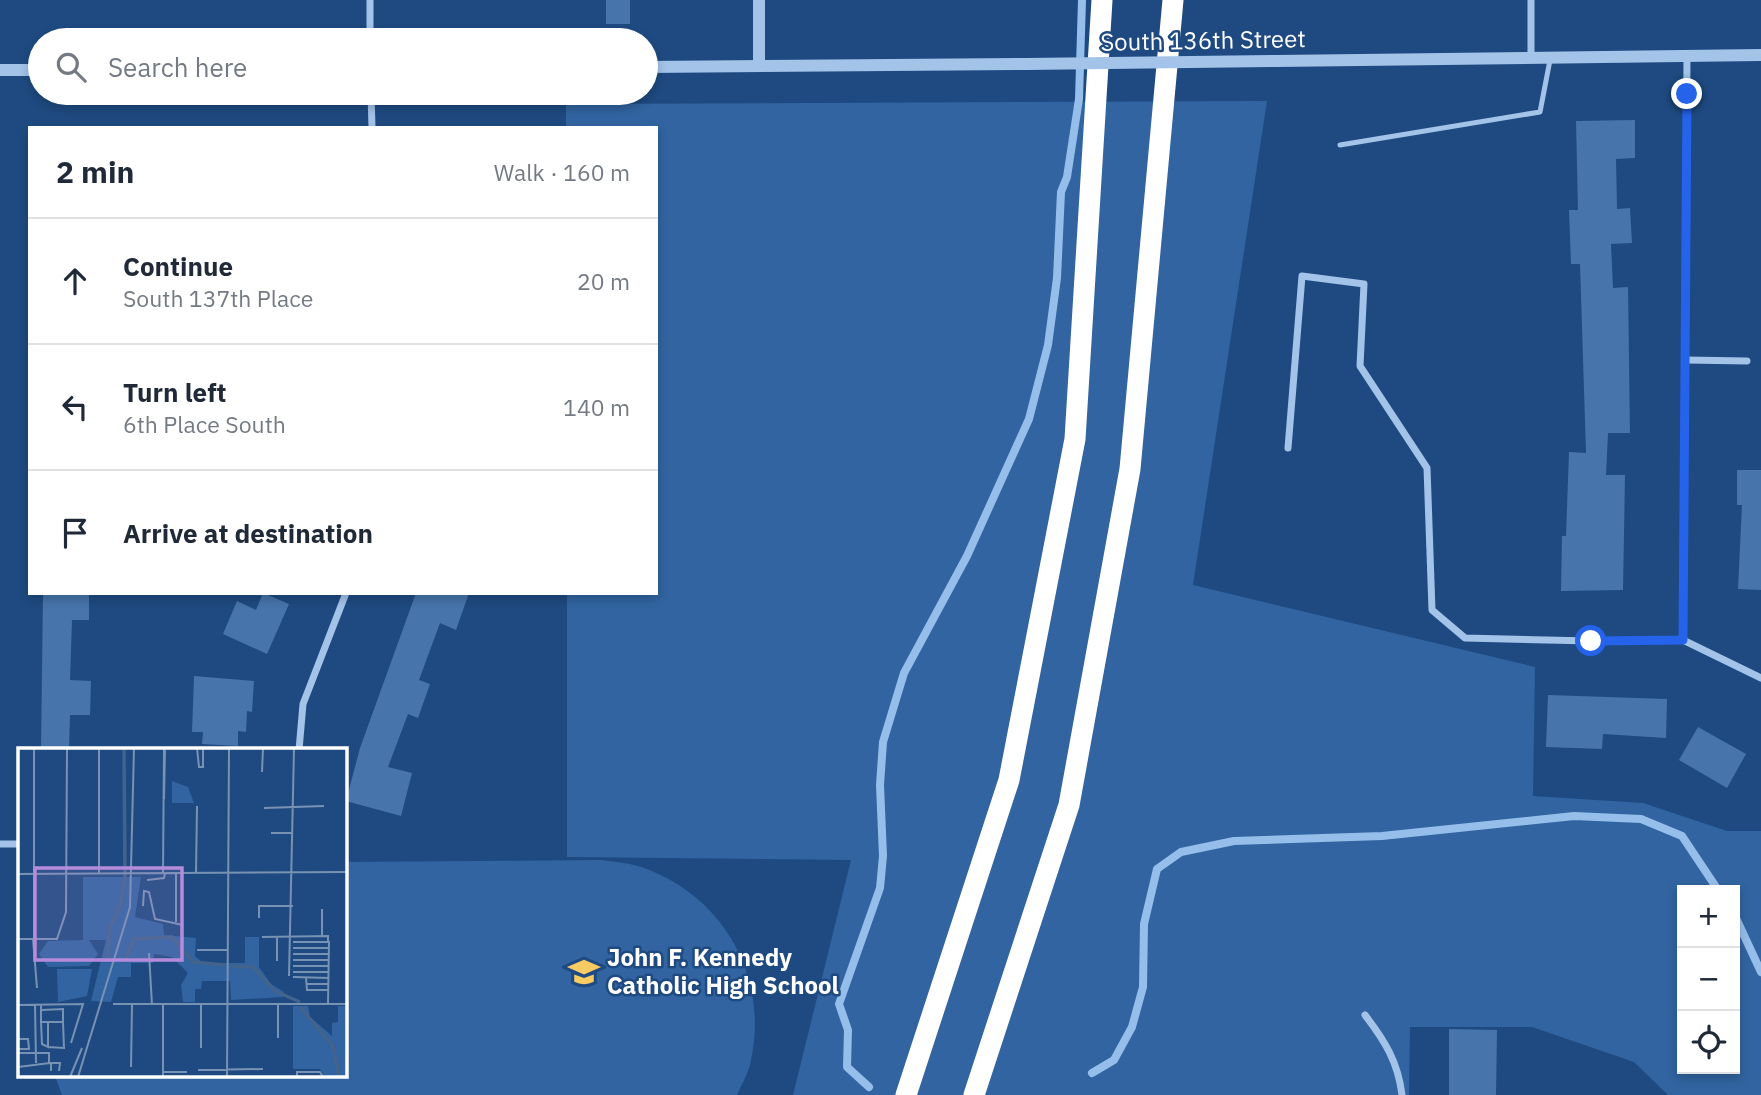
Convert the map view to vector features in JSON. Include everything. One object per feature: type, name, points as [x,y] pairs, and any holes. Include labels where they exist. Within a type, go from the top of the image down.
[{"type":"highway","points":[[906,1095],[1009,780],[1075,439],[1102,0]]},
{"type":"highway","points":[[974,1095],[1069,805],[1129,469],[1173,0]]},
{"type":"street","points":[[370,0],[370,28]]},
{"type":"street","points":[[759,0],[759,65]]},
{"type":"street","points":[[1531,0],[1531,60]]},
{"type":"street","name":"South 136th Street","points":[[658,67],[1550,60],[1761,55]]},
{"type":"street","points":[[1683,640],[1687,56]]},
{"type":"street","points":[[0,70],[28,70]]},
{"type":"street","points":[[371,105],[372,126]]},
{"type":"street","points":[[1288,448],[1302,276],[1364,284],[1360,366],[1427,468],[1432,610],[1465,638],[1683,640],[1761,678]]},
{"type":"street","points":[[1686,360],[1747,361]]},
{"type":"street","points":[[299,748],[303,704],[345,595]]},
{"type":"street","points":[[0,844],[18,844]]},
{"type":"street","points":[[1365,1015],[1388,1045],[1399,1072],[1402,1095]]},
{"type":"lane","points":[[1340,145],[1540,112],[1550,60]]},
{"type":"shaded area","points":[[1267,101],[1193,585],[1535,667],[1533,796],[1643,803],[1727,831],[1761,831],[1761,1095],[1668,1095],[1634,1062],[1532,1027],[1410,1027],[1409,1095],[793,1095],[851,860],[567,857],[567,595],[658,595],[658,126],[566,126],[566,105]]},
{"type":"shaded area","name":"John F. Kennedy Catholic High School","points":[[602,860],[639,866],[672,881],[697,899],[718,920],[734,944],[746,970],[753,999],[755,1029],[750,1064],[737,1095],[62,1095],[56,1078],[346,1078],[346,862]]},
{"type":"building","points":[[606,0],[630,0],[630,24],[606,24]]},
{"type":"building","points":[[1635,120],[1635,158],[1616,159],[1617,209],[1630,208],[1632,243],[1611,244],[1613,288],[1628,287],[1630,433],[1608,433],[1606,475],[1625,475],[1623,590],[1561,591],[1562,536],[1566,536],[1569,452],[1586,453],[1580,264],[1571,264],[1569,210],[1578,210],[1576,121]]},
{"type":"building","points":[[1737,470],[1761,470],[1761,590],[1738,589],[1742,505],[1737,505]]},
{"type":"building","points":[[43,595],[89,595],[89,620],[72,620],[70,680],[91,681],[90,715],[70,715],[69,748],[41,748]]},
{"type":"building","points":[[262,595],[289,604],[267,654],[223,634],[237,601],[256,610]]},
{"type":"building","points":[[415,595],[468,595],[456,630],[440,623],[419,680],[430,684],[418,718],[408,714],[388,767],[412,773],[401,816],[346,801],[360,748]]},
{"type":"building","points":[[194,676],[254,681],[252,712],[247,711],[246,732],[238,731],[238,746],[202,744],[203,732],[192,732]]},
{"type":"building","points":[[1548,695],[1667,699],[1666,738],[1603,734],[1602,749],[1546,747]]},
{"type":"building","points":[[1698,727],[1746,754],[1727,788],[1679,760]]},
{"type":"building","points":[[1449,1029],[1497,1030],[1496,1095],[1449,1095]]},
{"type":"waterway","points":[[869,1087],[847,1067],[848,1030],[839,1004],[880,888],[883,856],[880,785],[883,742],[904,673],[967,556],[1029,419],[1048,345],[1057,278],[1061,192],[1067,177],[1079,99],[1082,0]]},
{"type":"waterway","points":[[1092,1073],[1114,1060],[1132,1027],[1143,987],[1144,924],[1157,869],[1181,852],[1234,841],[1382,836],[1574,816],[1641,819],[1682,836],[1715,885]]},
{"type":"waterway","points":[[1740,927],[1761,972]]},
{"type":"place","name":"John F. Kennedy Catholic High School","points":[[584,972]]},
{"type":"route","points":[[1591,641],[1683,640],[1687,94]]}]
